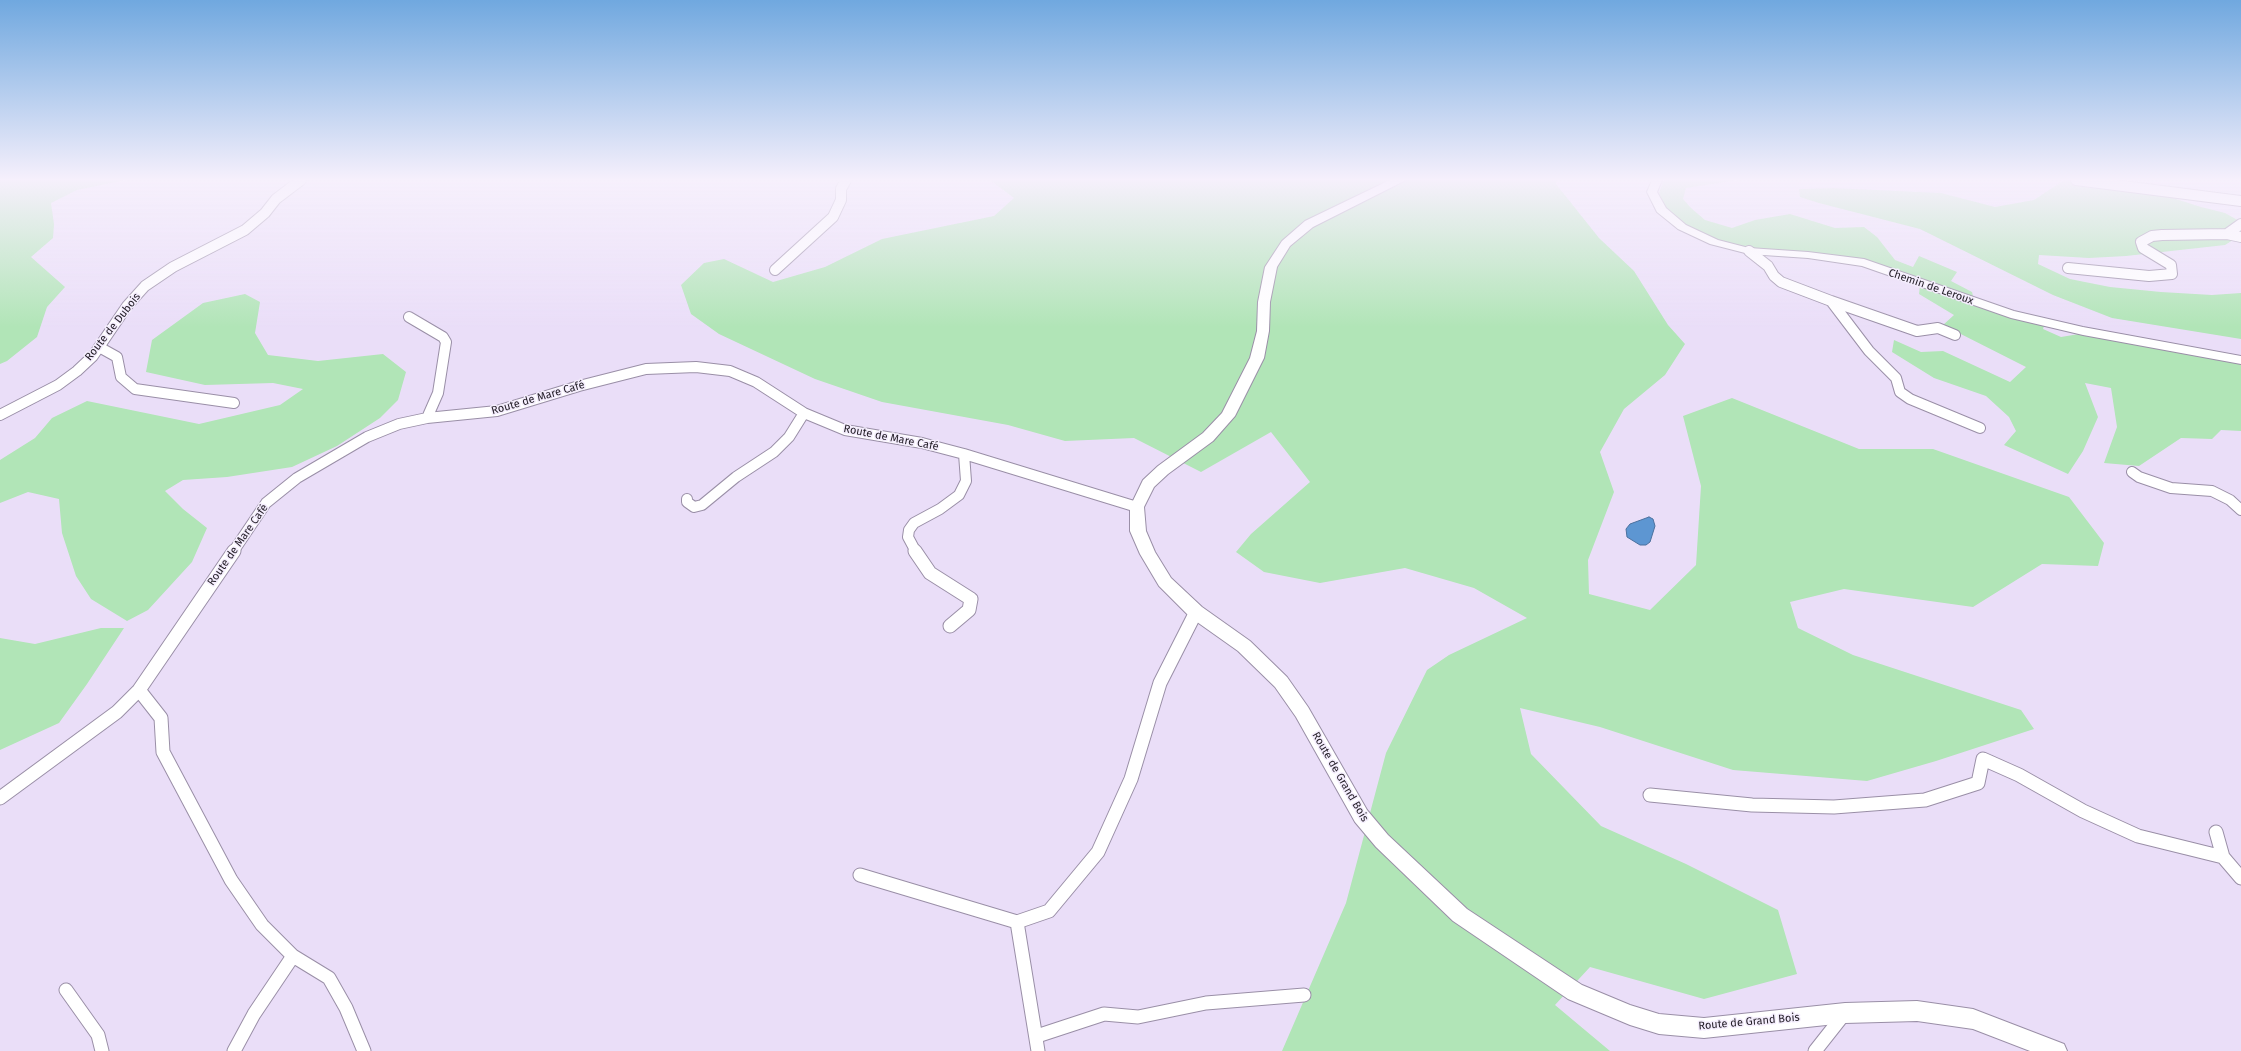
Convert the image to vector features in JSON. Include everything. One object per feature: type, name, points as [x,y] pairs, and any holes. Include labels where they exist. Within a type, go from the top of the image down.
[{"type":"main road","name":"Route de Grand Bois","points":[[1302,229],[1286,244],[1271,267],[1264,302],[1263,331],[1257,358],[1228,416],[1208,437],[1163,470],[1148,484],[1137,507],[1138,530],[1148,554],[1165,582],[1196,612],[1244,646],[1281,682],[1306,719],[1361,816],[1382,842],[1460,915],[1575,992],[1630,1015],[1659,1024],[1704,1028],[1845,1013],[1917,1012],[1973,1019],[2056,1051]]},
{"type":"street","name":"Route de Dubois","points":[[0,415],[58,385],[77,371],[99,347],[126,306],[145,286],[173,267],[246,229]]},
{"type":"street","points":[[775,270],[820,229]]},
{"type":"street","name":"Chemin de Leroux","points":[[1688,229],[1703,238],[1749,251],[1808,255],[1864,263],[2011,314],[2083,331],[2241,360]]},
{"type":"street","points":[[2227,234],[2234,229]]},
{"type":"street","points":[[2068,268],[2149,276],[2172,274],[2173,272],[2171,265],[2143,248],[2141,242],[2152,236],[2162,235],[2227,234],[2241,237]]},
{"type":"street","points":[[1749,251],[1768,266],[1774,276],[1781,282],[1917,330],[1938,328],[1955,335]]},
{"type":"street","points":[[1832,301],[1869,351],[1896,378],[1900,392],[1910,399],[1980,428]]},
{"type":"street","points":[[409,317],[443,337],[446,342],[438,393],[427,418]]},
{"type":"street","points":[[99,347],[117,357],[124,382],[135,389],[234,404]]},
{"type":"street","name":"Route de Mare Café","points":[[0,798],[117,712],[139,690],[266,503],[297,478],[367,437],[399,424],[427,418],[497,411],[579,386],[646,369],[696,367],[730,371],[756,382],[804,413],[846,430],[922,443],[964,454],[1137,507]]},
{"type":"street","points":[[687,499],[687,502],[694,507],[702,506],[725,485],[774,452],[789,437],[804,413]]},
{"type":"street","points":[[950,626],[970,610],[971,599],[953,586],[930,573],[913,548],[908,537],[909,530],[914,523],[954,501],[962,491],[966,481],[964,454]]},
{"type":"street","points":[[2132,472],[2139,477],[2171,488],[2212,491],[2230,500],[2241,510]]},
{"type":"street","points":[[860,875],[1017,922],[1049,912],[1098,852],[1131,779],[1160,683],[1196,612]]},
{"type":"street","points":[[139,690],[161,718],[163,752],[231,880],[262,926],[293,956],[329,978],[346,1008],[364,1051]]},
{"type":"street","points":[[1650,795],[1752,805],[1834,807],[1925,800],[1978,783],[1983,759],[2019,775],[2084,811],[2138,836],[2223,856]]},
{"type":"street","points":[[2216,832],[2223,856],[2241,878]]},
{"type":"street","points":[[1017,922],[1038,1044],[1104,1014],[1138,1017],[1206,1003],[1304,995]]},
{"type":"street","points":[[234,1051],[254,1014],[293,956]]},
{"type":"street","points":[[66,990],[98,1035],[102,1051]]},
{"type":"street","points":[[1815,1051],[1845,1013]]},
{"type":"green space","points":[[0,229],[54,229],[53,238],[31,257],[65,287],[47,307],[37,337],[7,361],[0,364]]},
{"type":"green space","points":[[930,229],[1592,229],[1599,238],[1634,271],[1668,325],[1685,344],[1665,375],[1624,409],[1600,452],[1614,492],[1588,560],[1589,594],[1650,610],[1696,565],[1701,486],[1683,416],[1732,398],[1859,449],[1933,449],[2069,497],[2104,543],[2098,566],[2042,564],[1973,607],[1844,589],[1790,602],[1798,628],[1853,655],[2021,710],[2034,729],[1936,761],[1867,781],[1733,770],[1600,727],[1520,708],[1531,754],[1601,826],[1686,864],[1778,910],[1797,974],[1704,999],[1590,967],[1555,1005],[1610,1051],[1282,1051],[1346,903],[1386,753],[1427,670],[1449,655],[1527,618],[1474,588],[1405,568],[1320,583],[1264,572],[1236,552],[1251,534],[1310,482],[1271,432],[1201,472],[1134,438],[1065,441],[1008,425],[882,402],[815,379],[719,334],[691,314],[681,285],[704,263],[724,259],[773,282],[825,267],[882,239]]},
{"type":"green space","points":[[1692,229],[1867,229],[1877,237],[1895,260],[1913,267],[1919,256],[1957,272],[1951,281],[1972,292],[1975,304],[2044,326],[2043,329],[2061,337],[2079,334],[2241,363],[2241,431],[2221,430],[2212,439],[2181,438],[2139,466],[2104,463],[2117,427],[2111,388],[2085,383],[2098,417],[2083,451],[2068,474],[2004,445],[2016,431],[2009,417],[1986,396],[1934,378],[1892,352],[1894,340],[1921,352],[1943,351],[2010,382],[2026,367],[1943,325],[1954,315],[1919,294],[1920,285],[1864,261],[1750,249],[1718,242]]},
{"type":"green space","points":[[1920,229],[2241,229],[2241,235],[2225,245],[2126,256],[2089,258],[2039,255],[2038,264],[2070,279],[2110,287],[2212,295],[2241,293],[2241,339],[2112,318],[2053,295]]},
{"type":"green space","points":[[245,294],[260,302],[255,333],[268,355],[318,361],[383,354],[406,372],[398,400],[380,418],[337,446],[292,467],[227,477],[183,480],[165,491],[183,509],[207,528],[192,562],[148,610],[127,621],[91,599],[76,576],[62,533],[59,499],[28,492],[0,503],[0,460],[35,438],[52,418],[87,401],[199,424],[280,405],[303,389],[273,383],[205,385],[146,372],[152,340],[203,303]]},
{"type":"green space","points":[[101,628],[124,628],[59,723],[0,750],[0,638],[35,644]]},
{"type":"water","points":[[1649,517],[1653,519],[1655,526],[1650,542],[1646,545],[1640,545],[1627,537],[1626,529],[1630,524]]}]
